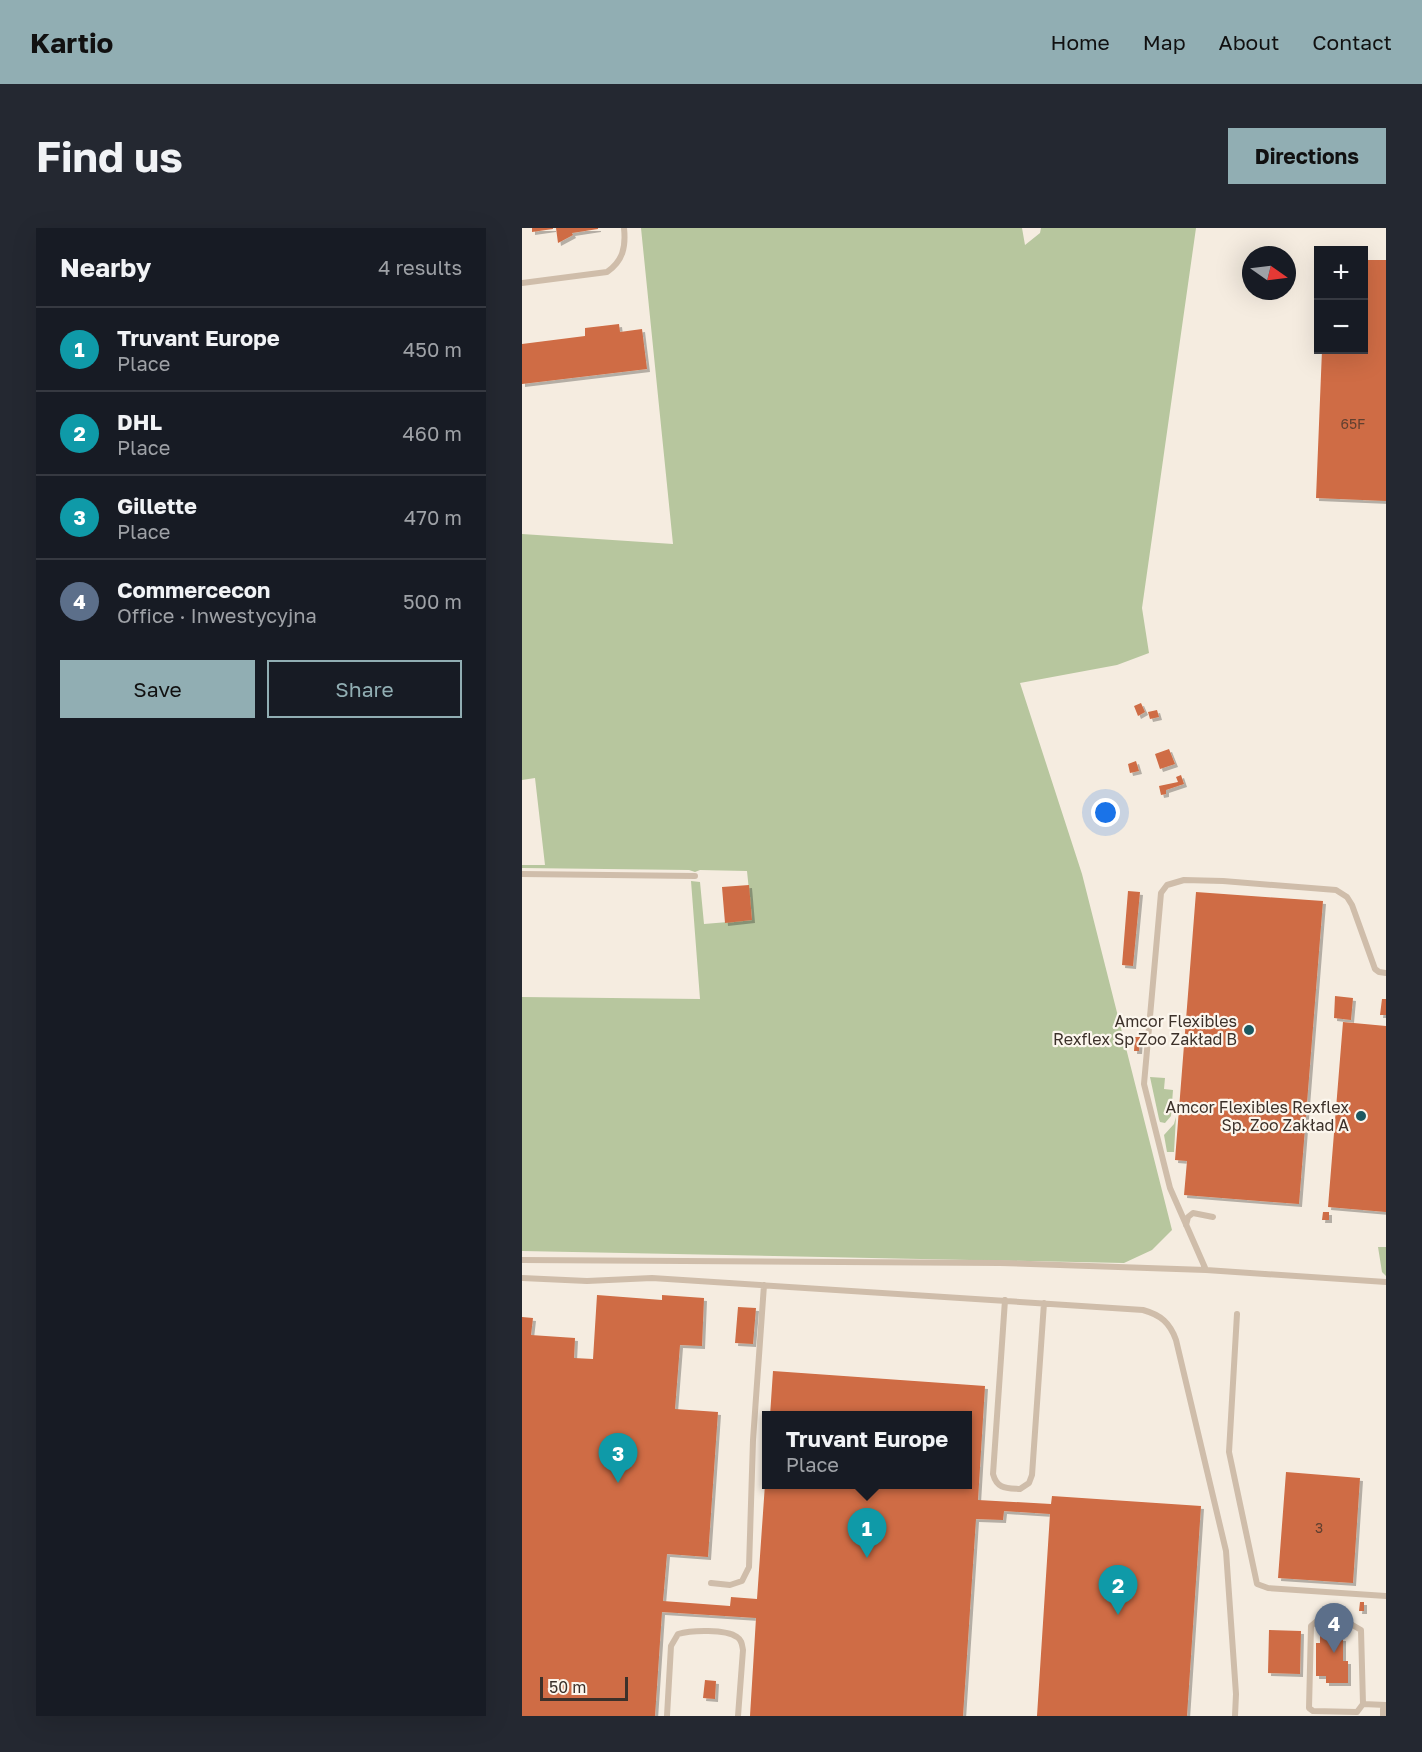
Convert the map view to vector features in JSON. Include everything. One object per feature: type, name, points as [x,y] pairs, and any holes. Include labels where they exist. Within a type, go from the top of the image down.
[{"type":"street","points":[[1386,1707],[1386,1716]]},
{"type":"lane","points":[[522,283],[606,272],[616,266],[623,253],[624,228]]},
{"type":"lane","points":[[522,874],[695,876]]},
{"type":"lane","points":[[1206,1270],[1170,1188],[1144,1083],[1160,897],[1164,888],[1171,882],[1184,880],[1336,890],[1347,897],[1352,905],[1375,969],[1379,972],[1386,972]]},
{"type":"lane","points":[[1185,1225],[1188,1217],[1193,1213],[1213,1217]]},
{"type":"lane","points":[[522,1260],[1000,1263],[1206,1270],[1386,1282]]},
{"type":"lane","points":[[522,1278],[587,1281],[652,1278],[1005,1300],[1143,1310],[1164,1319],[1172,1329],[1226,1551],[1236,1694],[1235,1716]]},
{"type":"lane","points":[[711,1583],[730,1586],[742,1581],[748,1567],[753,1440],[764,1285]]},
{"type":"lane","points":[[1005,1300],[993,1474],[995,1481],[1002,1488],[1020,1489],[1029,1483],[1032,1475],[1044,1303]]},
{"type":"lane","points":[[1238,1314],[1229,1452],[1257,1584],[1268,1588],[1386,1596]]},
{"type":"lane","points":[[1314,1623],[1349,1623],[1361,1630],[1363,1704],[1357,1712],[1313,1711],[1309,1708],[1311,1626],[1314,1623]]},
{"type":"lane","points":[[667,1716],[671,1646],[678,1634],[689,1631],[723,1633],[736,1636],[742,1641],[738,1716]]},
{"type":"lane","points":[[1363,1704],[1386,1707]]},
{"type":"green space","points":[[641,228],[1022,228],[1025,245],[1040,233],[1041,228],[1196,228],[1142,608],[1149,653],[1117,665],[1020,683],[1082,874],[1172,1230],[1152,1250],[1124,1263],[522,1251],[522,997],[700,999],[691,881],[700,882],[704,924],[752,920],[747,871],[522,868],[522,865],[545,865],[535,778],[522,780],[522,534],[673,544]]},
{"type":"green space","points":[[1150,1077],[1165,1078],[1164,1089],[1173,1090],[1171,1116],[1165,1123],[1160,1122],[1159,1119]]},
{"type":"green space","points":[[1176,1117],[1174,1152],[1167,1152],[1164,1135],[1174,1124]]},
{"type":"green space","points":[[1378,1247],[1386,1247],[1386,1276],[1382,1272]]},
{"type":"building","points":[[532,228],[553,228],[553,229],[532,232]]},
{"type":"building","points":[[556,228],[598,229],[572,233],[573,235],[558,243]]},
{"type":"building","points":[[1368,260],[1386,260],[1386,501],[1316,498],[1322,354],[1368,354]]},
{"type":"building","points":[[619,324],[620,332],[642,329],[647,369],[522,384],[522,344],[585,336],[585,328]]},
{"type":"building","points":[[1141,703],[1145,712],[1138,716],[1134,706]]},
{"type":"building","points":[[1157,710],[1159,717],[1150,719],[1148,712]]},
{"type":"building","points":[[1169,749],[1175,764],[1160,769],[1155,754]]},
{"type":"building","points":[[1136,761],[1139,771],[1130,773],[1128,764]]},
{"type":"building","points":[[1181,775],[1184,784],[1166,790],[1166,794],[1161,795],[1159,786],[1178,782],[1176,777]]},
{"type":"building","points":[[749,885],[752,920],[725,923],[722,887]]},
{"type":"building","points":[[1128,891],[1140,892],[1133,966],[1122,965]]},
{"type":"building","name":"Amcor Flexibles Rexflex Sp Zoo Zakład B","points":[[1196,892],[1323,901],[1299,1204],[1184,1195],[1187,1161],[1175,1160]]},
{"type":"building","points":[[1335,996],[1353,998],[1351,1020],[1334,1018]]},
{"type":"building","points":[[1382,999],[1386,999],[1386,1015],[1380,1015]]},
{"type":"building","name":"Amcor Flexibles Rexflex Sp. Zoo Zakład A","points":[[1343,1022],[1386,1026],[1386,1212],[1328,1207]]},
{"type":"building","points":[[1135,1037],[1140,1037],[1139,1051],[1134,1051]]},
{"type":"building","points":[[1323,1212],[1329,1212],[1329,1220],[1322,1220]]},
{"type":"building","points":[[597,1295],[662,1300],[662,1295],[704,1298],[702,1346],[680,1345],[675,1409],[718,1412],[708,1557],[667,1554],[663,1601],[730,1606],[731,1597],[757,1599],[765,1489],[972,1489],[972,1411],[770,1411],[773,1371],[985,1386],[978,1500],[1051,1504],[1052,1496],[1201,1506],[1187,1716],[1037,1716],[1050,1514],[1004,1511],[1003,1520],[976,1519],[963,1716],[750,1716],[756,1618],[662,1612],[655,1716],[522,1716],[522,1317],[533,1318],[531,1335],[575,1338],[574,1358],[593,1359]]},
{"type":"building","points":[[738,1307],[756,1308],[753,1344],[735,1343]]},
{"type":"building","points":[[1286,1472],[1360,1478],[1353,1583],[1278,1578]]},
{"type":"building","points":[[1360,1602],[1364,1602],[1364,1611],[1359,1611]]},
{"type":"building","points":[[1269,1630],[1301,1631],[1300,1674],[1268,1673]]},
{"type":"building","points":[[1320,1634],[1326,1634],[1326,1638],[1343,1638],[1343,1661],[1348,1661],[1348,1683],[1326,1683],[1326,1676],[1316,1676],[1316,1643],[1320,1643]]},
{"type":"building","points":[[705,1680],[716,1681],[715,1699],[703,1698]]},
{"type":"place","name":"Amcor Flexibles Rexflex Sp Zoo Zakład B","points":[[1249,1030]]},
{"type":"place","name":"Amcor Flexibles Rexflex Sp. Zoo Zakład A","points":[[1361,1116]]},
{"type":"place","name":"Gillette","points":[[618,1483]]},
{"type":"place","name":"Truvant Europe","points":[[867,1558]]},
{"type":"place","name":"DHL","points":[[1118,1615]]},
{"type":"place","name":"Commercecon","points":[[1334,1653]]}]
